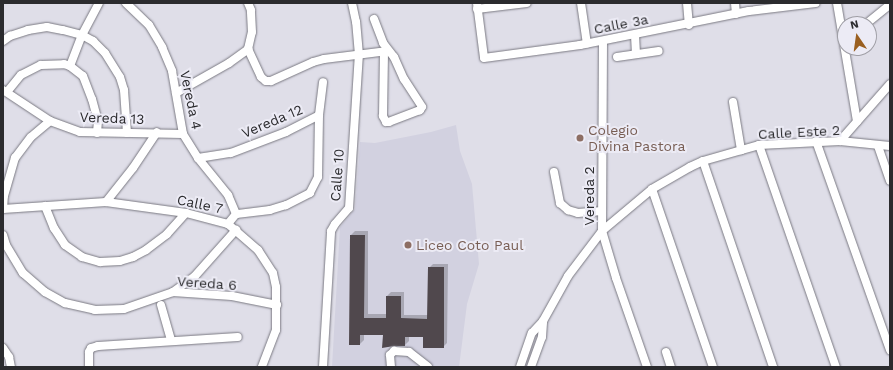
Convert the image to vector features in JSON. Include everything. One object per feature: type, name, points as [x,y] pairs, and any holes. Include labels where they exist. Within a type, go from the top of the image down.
[{"type":"street","points":[[70,66],[82,35],[99,3]]},
{"type":"street","points":[[248,3],[252,32],[248,49],[261,77],[266,81],[271,81],[313,62],[386,51]]},
{"type":"street","name":"Calle 10","points":[[323,367],[331,230],[348,208],[359,55],[356,22],[352,3]]},
{"type":"street","points":[[477,6],[528,3]]},
{"type":"street","points":[[581,3],[587,44]]},
{"type":"street","points":[[686,3],[688,25]]},
{"type":"street","points":[[735,3],[736,14]]},
{"type":"street","name":"Calle 3a","points":[[477,6],[484,58],[587,44],[688,25],[736,14],[816,3]]},
{"type":"street","points":[[837,3],[839,16]]},
{"type":"street","name":"Vereda 4","points":[[132,5],[149,25],[162,47],[172,71],[183,134],[198,158],[228,195],[236,214]]},
{"type":"street","points":[[876,16],[887,8]]},
{"type":"street","points":[[374,19],[386,51],[422,108],[389,122],[386,122],[383,116],[386,51]]},
{"type":"street","points":[[3,41],[10,36],[28,30],[47,27],[82,35],[105,52],[120,77],[124,90],[127,133]]},
{"type":"street","points":[[634,35],[636,54]]},
{"type":"street","name":"Vereda 2","points":[[603,41],[602,231],[616,278],[647,367]]},
{"type":"street","points":[[176,94],[229,63],[248,49]]},
{"type":"street","points":[[617,57],[660,51]]},
{"type":"street","points":[[846,56],[857,121]]},
{"type":"street","points":[[5,91],[21,75],[40,65],[64,64],[70,66],[83,76],[92,99],[98,121],[97,133]]},
{"type":"street","points":[[319,115],[322,82]]},
{"type":"street","points":[[840,141],[890,84]]},
{"type":"street","name":"Vereda 13","points":[[5,91],[50,121],[80,132],[156,132],[183,134]]},
{"type":"street","points":[[733,102],[741,150]]},
{"type":"street","name":"Vereda 12","points":[[198,158],[230,153],[286,132],[319,115],[318,177],[310,193],[286,205],[276,208],[236,214]]},
{"type":"street","points":[[3,209],[4,196],[15,158],[31,137],[50,121]]},
{"type":"street","points":[[106,202],[133,168],[156,132]]},
{"type":"street","points":[[816,141],[890,350]]},
{"type":"street","name":"Calle Este 2","points":[[520,367],[532,333],[543,321],[568,276],[602,231],[652,189],[703,161],[758,145],[840,141],[890,146]]},
{"type":"street","points":[[758,145],[836,367]]},
{"type":"street","points":[[878,146],[890,181]]},
{"type":"street","points":[[703,161],[773,367]]},
{"type":"street","points":[[554,172],[560,203],[568,210],[578,213],[602,211]]},
{"type":"street","points":[[652,189],[713,367]]},
{"type":"street","name":"Calle 7","points":[[3,209],[106,202],[186,214],[228,224],[258,250],[273,273],[277,305],[276,330],[262,367]]},
{"type":"street","points":[[46,206],[54,228],[65,244],[82,257],[100,262],[120,261],[133,257],[146,250],[167,234],[186,214]]},
{"type":"street","points":[[228,224],[236,214]]},
{"type":"street","points":[[173,292],[195,276],[236,230]]},
{"type":"street","name":"Vereda 6","points":[[3,235],[6,245],[23,273],[45,292],[65,303],[96,310],[124,309],[173,292],[232,296],[277,305]]},
{"type":"street","points":[[160,304],[171,341]]},
{"type":"street","name":"Calle Este 2","points":[[531,367],[542,337],[543,321]]},
{"type":"street","points":[[89,367],[89,352],[91,348],[238,337]]},
{"type":"street","points":[[3,348],[9,357],[11,367]]},
{"type":"street","points":[[391,367],[390,355],[394,351],[409,352],[428,367]]},
{"type":"street","points":[[666,352],[671,367]]},
{"type":"shaded area","name":"Liceo Coto Paul","points":[[456,125],[460,151],[472,184],[479,264],[467,304],[459,367],[332,367],[340,227],[355,209],[360,142],[375,143],[431,132]]},
{"type":"building","name":"Liceo Coto Paul","points":[[350,235],[365,235],[364,318],[386,318],[386,296],[401,296],[401,318],[427,319],[428,267],[444,267],[444,348],[423,348],[423,337],[405,337],[405,346],[382,348],[383,335],[360,335],[360,345],[349,345]]},
{"type":"place","name":"Colegio Divina Pastora","points":[[580,138]]},
{"type":"place","name":"Liceo Coto Paul","points":[[408,245]]}]
